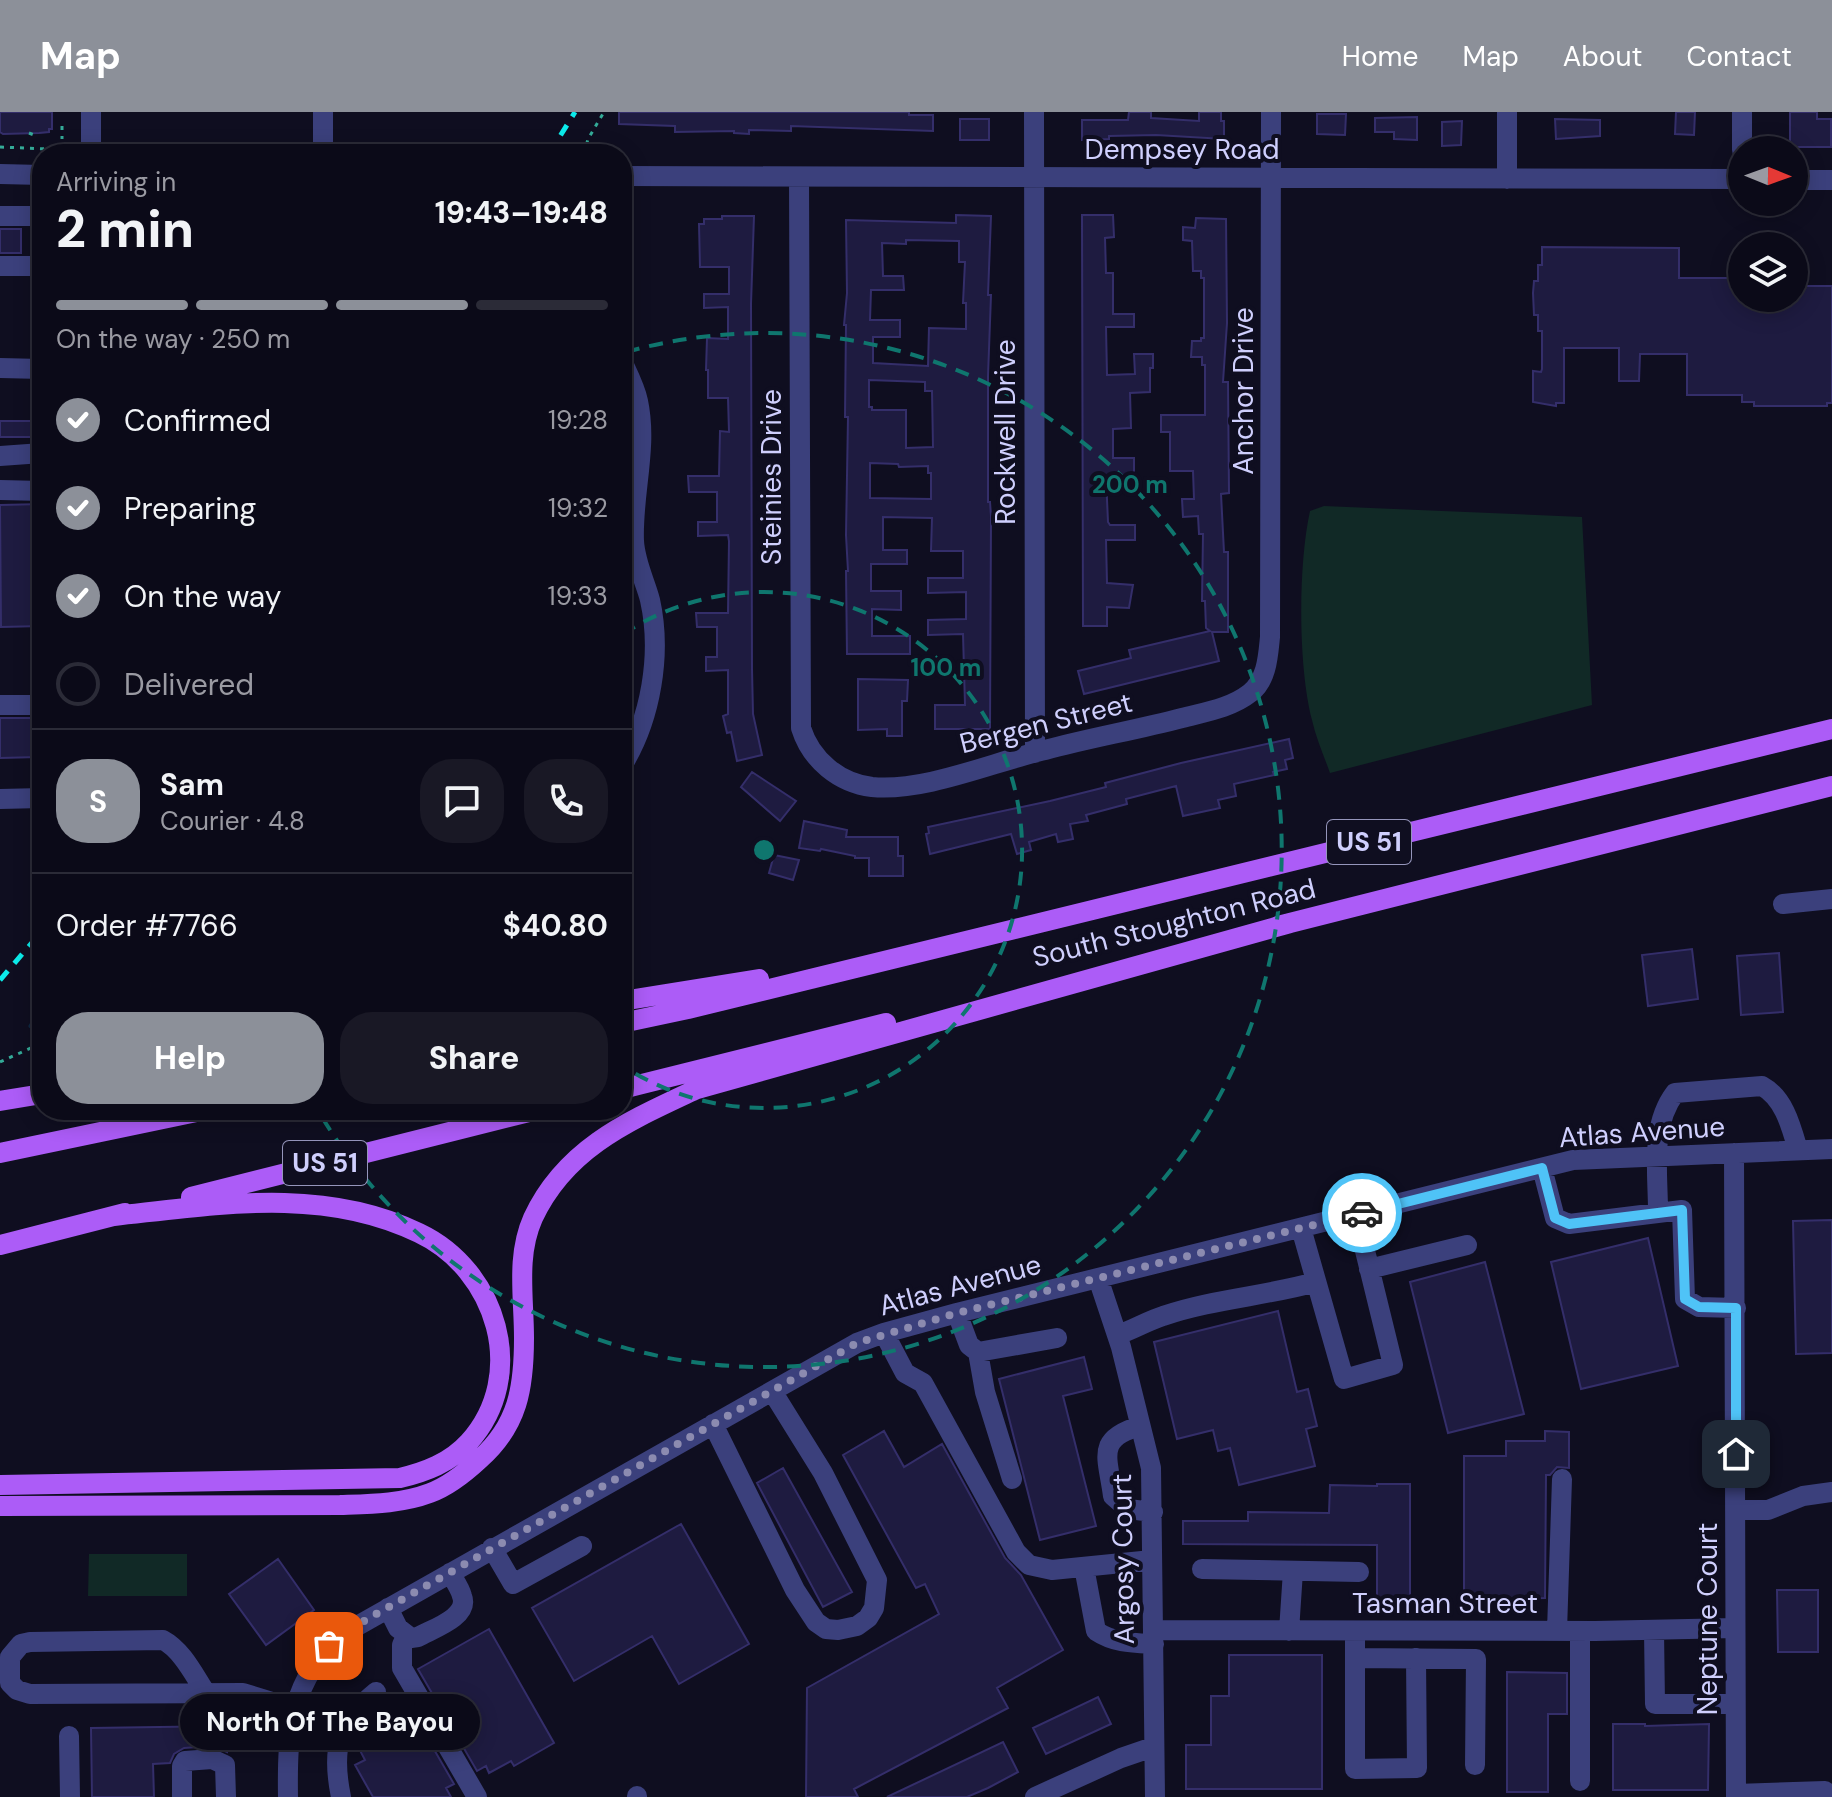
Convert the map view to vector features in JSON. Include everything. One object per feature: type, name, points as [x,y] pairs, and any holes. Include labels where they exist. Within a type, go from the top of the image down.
[{"type":"main road","name":"South Stoughton Road","points":[[632,1021],[1832,729]]},
{"type":"main road","name":"South Stoughton Road","points":[[632,1087],[1832,786]]},
{"type":"main road","points":[[632,1120],[697,1089],[1290,923]]},
{"type":"main road","points":[[632,999],[906,956]]},
{"type":"main road","points":[[0,1101],[32,1096]]},
{"type":"main road","points":[[0,1153],[158,1120]]},
{"type":"main road","name":"US 51","points":[[5,1244],[497,1120]]},
{"type":"main road","points":[[0,1506],[378,1504],[429,1494],[448,1484],[496,1445],[515,1413],[524,1341],[521,1267],[529,1228],[544,1197],[574,1160],[632,1120]]},
{"type":"main road","points":[[0,1485],[400,1478],[421,1473],[454,1455],[469,1442],[489,1411],[498,1378],[500,1354],[483,1290],[456,1257],[421,1233],[373,1215],[334,1206],[295,1203],[238,1202],[114,1216]]},
{"type":"main road","points":[[0,1471],[73,1485]]},
{"type":"street","points":[[91,112],[91,144]]},
{"type":"street","points":[[323,112],[323,144]]},
{"type":"street","name":"Rockwell Drive","points":[[1034,112],[1035,753]]},
{"type":"street","name":"Anchor Drive","points":[[1265,670],[1270,637],[1271,112]]},
{"type":"street","points":[[1507,112],[1507,179]]},
{"type":"street","points":[[1742,112],[1742,136]]},
{"type":"street","points":[[0,174],[32,175]]},
{"type":"street","name":"Dempsey Road","points":[[632,176],[1728,179]]},
{"type":"street","name":"Steinies Drive","points":[[799,177],[799,703],[804,737],[827,768]]},
{"type":"street","points":[[1808,180],[1832,180]]},
{"type":"street","points":[[0,216],[32,216]]},
{"type":"street","points":[[0,266],[32,266]]},
{"type":"street","points":[[0,368],[32,369]]},
{"type":"street","points":[[632,386],[641,424],[634,544],[651,608],[654,642],[647,705],[632,747]]},
{"type":"street","points":[[0,456],[32,454]]},
{"type":"street","points":[[0,490],[32,491]]},
{"type":"street","name":"Bergen Street","points":[[827,768],[850,782],[871,787],[904,787],[1227,706],[1250,694],[1265,670]]},
{"type":"street","points":[[0,705],[32,705]]},
{"type":"street","points":[[0,799],[32,798]]},
{"type":"street","points":[[1783,904],[1832,899]]},
{"type":"street","points":[[1658,1211],[1659,1127],[1665,1106],[1675,1093],[1762,1086],[1774,1093],[1790,1124],[1798,1150]]},
{"type":"street","name":"Atlas Avenue","points":[[288,1797],[289,1733],[295,1709],[305,1680],[329,1646],[355,1626],[857,1343],[957,1313],[1583,1159],[1832,1149]]},
{"type":"street","name":"Neptune Court","points":[[1734,1153],[1736,1795]]},
{"type":"street","points":[[1542,1168],[1555,1218],[1569,1224],[1682,1210],[1685,1299],[1699,1307],[1736,1308]]},
{"type":"street","points":[[1301,1228],[1344,1379],[1393,1365],[1356,1214]]},
{"type":"street","points":[[1369,1269],[1467,1245]]},
{"type":"street","name":"Argosy Court","points":[[1098,1278],[1117,1335],[1151,1468],[1155,1797]]},
{"type":"street","points":[[1117,1335],[1163,1315],[1316,1282]]},
{"type":"street","points":[[957,1313],[969,1345],[978,1352],[985,1392],[1012,1479]]},
{"type":"street","points":[[884,1333],[905,1373],[923,1383],[1016,1552],[1029,1565],[1052,1570],[1152,1560]]},
{"type":"street","points":[[978,1352],[1057,1338]]},
{"type":"street","points":[[713,1424],[795,1590],[816,1622],[826,1629],[857,1626],[868,1618],[874,1608],[877,1580],[823,1473],[772,1391]]},
{"type":"street","points":[[1140,1426],[1118,1433],[1110,1442],[1108,1455],[1113,1496],[1128,1509],[1153,1512]]},
{"type":"street","points":[[1557,1631],[1562,1479]]},
{"type":"street","points":[[1735,1510],[1768,1510],[1803,1496],[1832,1492]]},
{"type":"street","points":[[492,1548],[513,1584],[582,1546]]},
{"type":"street","name":"Tasman Street","points":[[1084,1567],[1096,1631],[1120,1642],[1154,1637],[1289,1631],[1735,1628]]},
{"type":"street","points":[[1202,1569],[1359,1572]]},
{"type":"street","points":[[1289,1631],[1293,1571]]},
{"type":"street","points":[[388,1608],[398,1628],[406,1636],[418,1637],[456,1616],[462,1609],[463,1597],[450,1573]]},
{"type":"street","points":[[1654,1630],[1655,1704],[1735,1704]]},
{"type":"street","points":[[1355,1631],[1355,1769],[1417,1768],[1416,1658]]},
{"type":"street","points":[[1580,1631],[1580,1781]]},
{"type":"street","points":[[406,1636],[402,1645],[402,1668],[477,1797]]},
{"type":"street","points":[[206,1693],[187,1663],[170,1643],[163,1640],[30,1642],[21,1644],[10,1657],[10,1683],[17,1690],[30,1694],[243,1693],[295,1709]]},
{"type":"street","points":[[1355,1658],[1476,1659],[1475,1765]]},
{"type":"street","points":[[341,1797],[337,1765],[340,1733],[359,1706],[376,1692]]},
{"type":"street","points":[[69,1736],[70,1797]]},
{"type":"street","points":[[1035,1797],[1153,1747]]},
{"type":"street","points":[[182,1797],[182,1766],[185,1761],[212,1759],[225,1765],[226,1797]]},
{"type":"street","points":[[1736,1795],[1825,1791]]},
{"type":"path","points":[[587,144],[604,112]]},
{"type":"path","points":[[62,126],[62,139]]},
{"type":"path","points":[[0,147],[32,149]]},
{"type":"path","points":[[0,1062],[32,1048]]},
{"type":"green space","points":[[1324,506],[1582,517],[1592,705],[1330,773],[1307,698],[1301,616],[1303,559],[1310,511]]},
{"type":"green space","points":[[89,1554],[187,1554],[187,1596],[88,1596]]},
{"type":"building","points":[[0,112],[52,112],[52,129],[49,132],[3,134],[0,132]]},
{"type":"building","points":[[619,112],[909,112],[909,115],[933,115],[933,131],[791,126],[791,131],[749,130],[749,134],[734,131],[675,132],[675,126],[619,124]]},
{"type":"building","points":[[1129,112],[1151,112],[1151,118],[1199,121],[1199,112],[1221,112],[1224,139],[1156,135],[1082,140],[1082,120],[1128,120]]},
{"type":"building","points":[[1676,112],[1695,112],[1694,135],[1675,134]]},
{"type":"building","points":[[1790,112],[1817,112],[1817,119],[1831,119],[1831,147],[1808,147],[1808,136],[1790,136]]},
{"type":"building","points":[[1317,114],[1346,114],[1345,135],[1317,134]]},
{"type":"building","points":[[1417,117],[1417,140],[1394,139],[1394,132],[1375,132],[1375,118]]},
{"type":"building","points":[[960,119],[989,119],[989,140],[960,140]]},
{"type":"building","points":[[1555,119],[1600,120],[1600,136],[1556,139]]},
{"type":"building","points":[[1462,121],[1461,145],[1442,146],[1442,122]]},
{"type":"building","points":[[956,215],[991,216],[988,295],[991,295],[988,376],[990,729],[935,729],[935,705],[965,705],[963,634],[928,635],[928,620],[966,619],[966,592],[928,593],[928,578],[963,578],[963,551],[931,551],[932,518],[883,517],[883,550],[907,550],[907,564],[871,564],[871,591],[901,591],[901,610],[872,609],[872,636],[910,636],[910,654],[847,654],[846,220],[956,223]],"holes":[[[906,240],[959,241],[959,262],[965,262],[963,303],[966,303],[966,329],[929,328],[928,366],[873,363],[873,337],[900,337],[900,320],[870,320],[871,290],[904,290],[903,276],[883,276],[882,243],[906,244]],[[869,380],[925,382],[925,391],[932,391],[933,447],[906,448],[906,410],[872,410],[869,407]],[[870,463],[898,464],[899,467],[928,466],[931,499],[870,498]]]},
{"type":"building","points":[[1082,215],[1113,215],[1114,237],[1105,238],[1106,273],[1113,273],[1113,314],[1134,314],[1134,327],[1106,327],[1107,375],[1135,374],[1134,354],[1153,354],[1150,392],[1130,393],[1131,428],[1113,429],[1113,458],[1134,458],[1134,477],[1106,477],[1108,522],[1110,525],[1135,525],[1135,540],[1106,540],[1107,583],[1133,585],[1129,608],[1107,607],[1107,626],[1083,626]]},
{"type":"building","points":[[722,216],[754,216],[751,304],[752,669],[753,714],[762,755],[737,761],[731,732],[727,733],[723,716],[728,714],[728,670],[706,671],[706,657],[717,657],[717,627],[697,627],[696,613],[728,613],[728,535],[698,536],[698,522],[717,522],[717,492],[689,492],[688,476],[719,476],[720,431],[729,432],[728,398],[708,398],[706,370],[707,338],[728,339],[728,307],[704,308],[704,294],[729,294],[729,267],[700,267],[699,224],[704,224],[704,219],[722,219]]},
{"type":"building","points":[[1196,218],[1226,219],[1227,323],[1223,382],[1228,382],[1229,493],[1221,494],[1224,552],[1228,552],[1228,632],[1212,632],[1219,661],[1084,694],[1078,671],[1131,658],[1129,650],[1210,631],[1206,628],[1205,601],[1202,601],[1203,534],[1199,534],[1198,516],[1183,517],[1182,499],[1194,499],[1193,471],[1170,471],[1170,432],[1161,432],[1161,415],[1205,415],[1205,365],[1202,365],[1202,357],[1191,357],[1192,341],[1204,338],[1204,278],[1201,278],[1201,271],[1193,271],[1192,241],[1183,240],[1183,227],[1195,228]]},
{"type":"building","points":[[0,229],[21,229],[21,253],[0,253]]},
{"type":"building","points":[[1542,247],[1679,248],[1679,278],[1728,278],[1728,312],[1808,312],[1808,286],[1832,286],[1832,403],[1827,403],[1827,406],[1754,406],[1754,402],[1742,402],[1742,395],[1687,395],[1687,354],[1640,354],[1639,381],[1619,381],[1619,348],[1564,348],[1564,403],[1556,403],[1556,406],[1533,402],[1533,371],[1541,372],[1542,369],[1542,331],[1538,331],[1538,315],[1534,315],[1533,293],[1534,281],[1538,281],[1538,265],[1542,265]]},
{"type":"building","points":[[0,421],[32,421],[32,437],[0,437]]},
{"type":"building","points":[[32,504],[32,626],[1,627],[0,505]]},
{"type":"building","points":[[858,679],[908,680],[907,701],[902,701],[902,736],[887,736],[887,729],[858,730]]},
{"type":"building","points":[[0,718],[32,718],[32,757],[0,758]]},
{"type":"building","points":[[1289,739],[1293,758],[1285,760],[1287,769],[1234,784],[1236,796],[1218,800],[1220,808],[1183,816],[1176,786],[1126,799],[1127,804],[1086,815],[1088,821],[1070,824],[1073,839],[1058,842],[1056,834],[1029,842],[1031,850],[1017,854],[1011,834],[930,854],[926,834],[929,833],[928,827],[1050,801],[1181,763]]},
{"type":"building","points":[[752,772],[796,801],[780,821],[741,787]]},
{"type":"building","points":[[804,821],[847,830],[846,837],[898,837],[898,856],[903,856],[903,876],[869,876],[869,858],[799,848]]},
{"type":"building","points":[[774,855],[799,860],[793,880],[769,873]]},
{"type":"building","points":[[1692,949],[1698,999],[1648,1006],[1642,955]]},
{"type":"building","points":[[1779,953],[1783,1012],[1741,1015],[1737,956]]},
{"type":"building","points":[[1832,1220],[1832,1353],[1796,1354],[1793,1221]]},
{"type":"building","points":[[1648,1238],[1678,1366],[1581,1389],[1551,1262]]},
{"type":"building","points":[[1485,1262],[1524,1414],[1448,1433],[1410,1282]]},
{"type":"building","points":[[1278,1311],[1297,1392],[1308,1389],[1317,1426],[1306,1429],[1315,1466],[1239,1485],[1230,1448],[1218,1451],[1213,1430],[1177,1439],[1154,1342]]},
{"type":"building","points":[[1084,1357],[1092,1389],[1063,1396],[1096,1526],[1040,1540],[999,1379]]},
{"type":"building","points":[[884,1431],[904,1467],[942,1444],[1005,1558],[1021,1575],[1063,1650],[997,1688],[1008,1708],[854,1789],[858,1797],[806,1797],[807,1688],[939,1614],[925,1584],[916,1588],[843,1455]]},
{"type":"building","points":[[1545,1431],[1569,1432],[1569,1468],[1557,1467],[1546,1475],[1545,1598],[1464,1600],[1464,1456],[1506,1456],[1506,1441],[1545,1441]]},
{"type":"building","points":[[783,1468],[852,1592],[823,1607],[757,1483]]},
{"type":"building","points":[[1410,1484],[1410,1600],[1377,1600],[1377,1545],[1183,1544],[1183,1521],[1248,1521],[1248,1512],[1329,1513],[1330,1485]]},
{"type":"building","points":[[681,1524],[749,1644],[679,1684],[652,1636],[574,1681],[532,1608]]},
{"type":"building","points":[[278,1559],[314,1610],[266,1645],[229,1594]]},
{"type":"building","points":[[1777,1590],[1818,1590],[1818,1652],[1778,1652]]},
{"type":"building","points":[[489,1629],[554,1743],[514,1766],[511,1761],[489,1773],[486,1766],[477,1771],[418,1669]]},
{"type":"building","points":[[1229,1655],[1322,1655],[1322,1789],[1186,1789],[1186,1745],[1211,1745],[1211,1696],[1229,1696]]},
{"type":"building","points":[[1507,1672],[1567,1673],[1567,1714],[1548,1714],[1548,1792],[1507,1792]]},
{"type":"building","points":[[1098,1697],[1111,1724],[1046,1754],[1033,1728]]},
{"type":"building","points":[[410,1708],[454,1784],[446,1788],[451,1797],[373,1797],[355,1765],[365,1760],[354,1739]]},
{"type":"building","points":[[1613,1724],[1709,1724],[1708,1790],[1613,1790]]},
{"type":"building","points":[[227,1726],[227,1752],[212,1746],[184,1748],[174,1754],[170,1763],[153,1764],[154,1797],[92,1797],[91,1728]]},
{"type":"building","points":[[1003,1742],[1018,1772],[988,1788],[967,1797],[887,1797]]},
{"type":"railway","points":[[555,144],[575,112]]},
{"type":"railway","points":[[0,980],[32,943]]},
{"type":"way so far","points":[[329,1646],[355,1626],[857,1343],[957,1313],[1362,1213]]},
{"type":"place","name":"North Of The Bayou","points":[[329,1646]]},
{"type":"route","points":[[1362,1213],[1542,1168],[1555,1218],[1569,1224],[1682,1210],[1685,1299],[1699,1307],[1736,1308],[1736,1454]]}]
